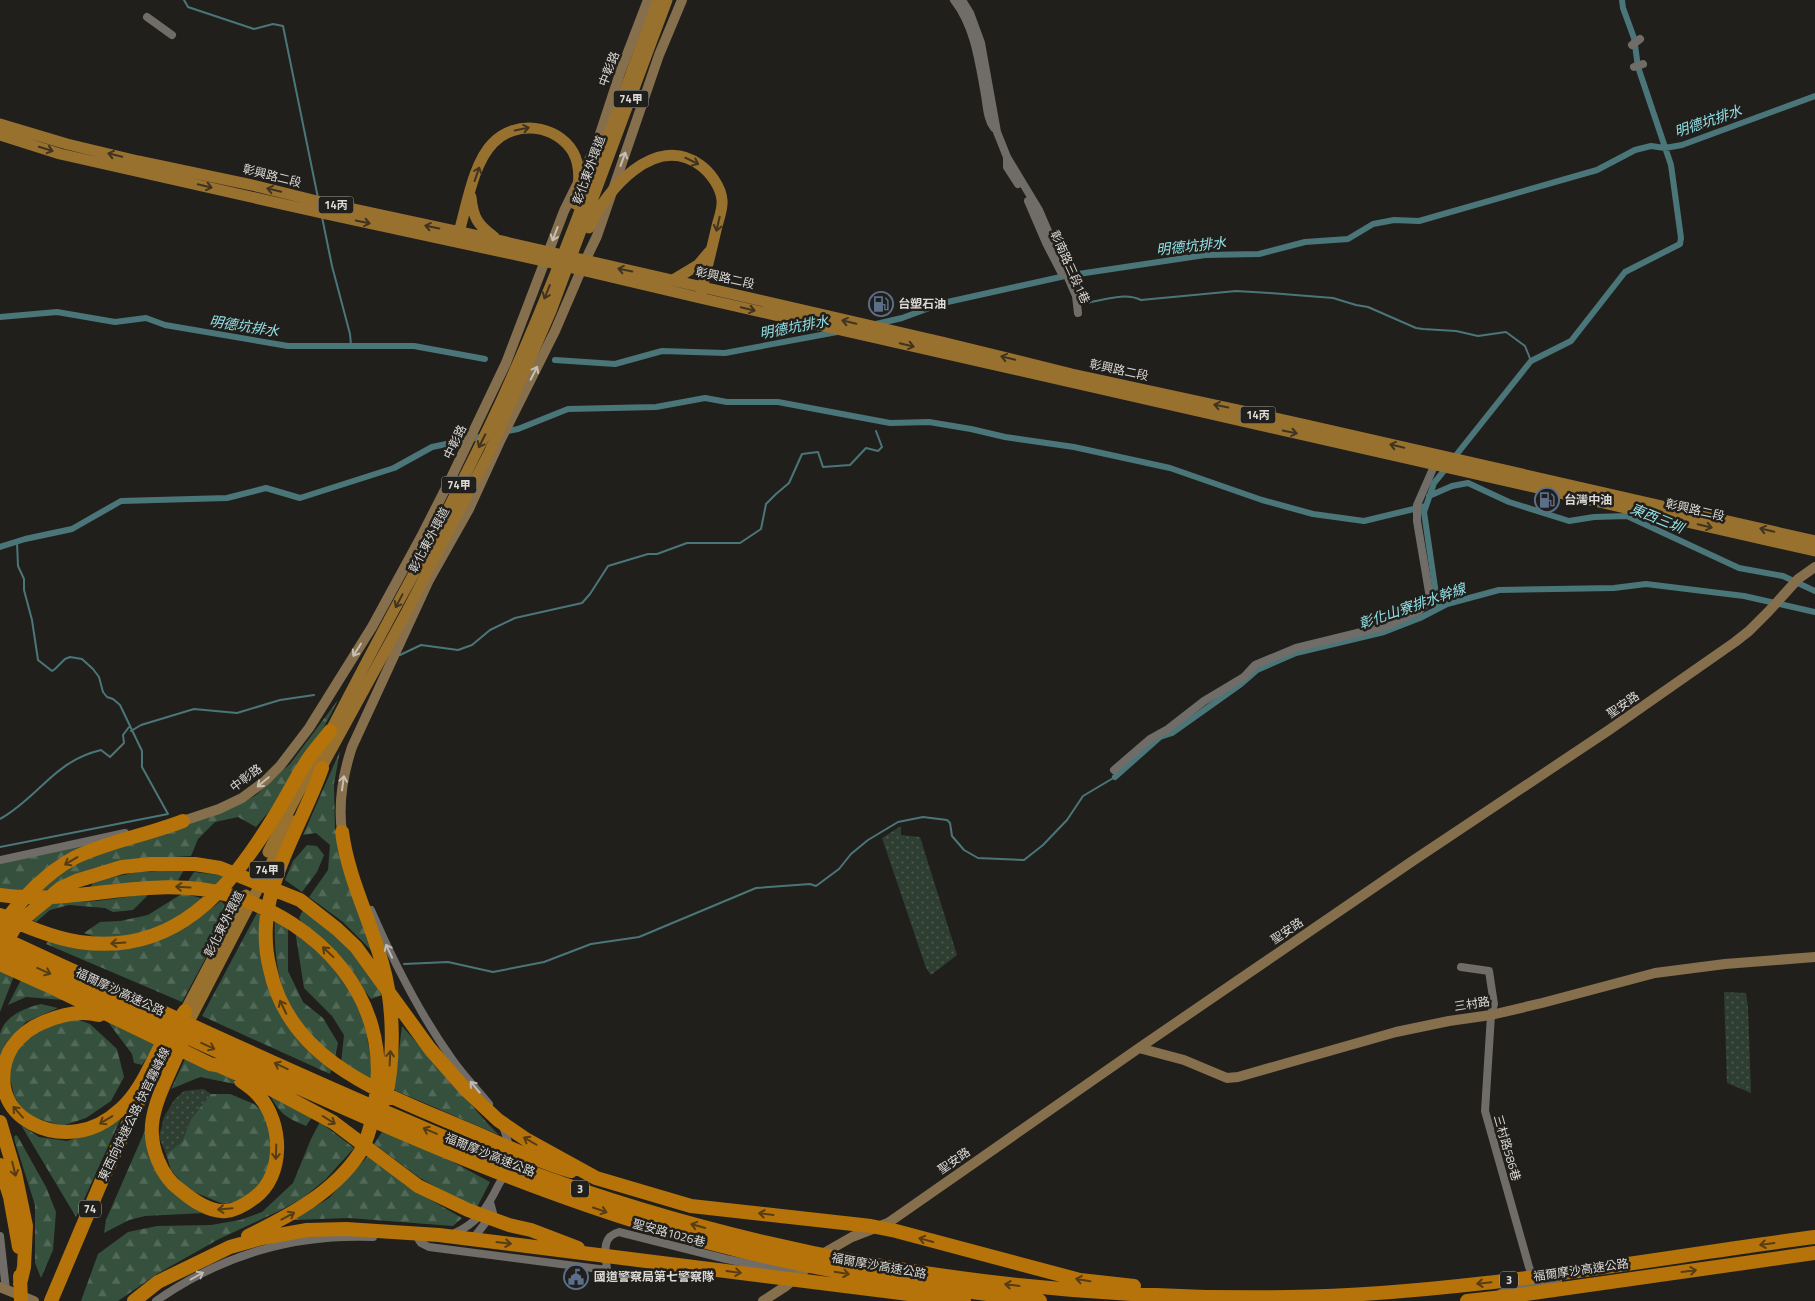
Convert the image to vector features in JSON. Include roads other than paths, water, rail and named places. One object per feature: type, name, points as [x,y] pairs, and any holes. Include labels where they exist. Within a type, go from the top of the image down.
[{"type":"highway","points":[[0,915],[49,934],[78,942],[93,943],[122,943],[165,931],[181,923],[209,902],[230,880],[274,817],[306,762],[330,731]]},
{"type":"highway","points":[[322,768],[313,794],[281,865],[270,898],[266,924],[266,950],[272,978],[282,1006],[290,1020],[304,1038],[318,1051],[352,1075],[424,1110],[559,1168],[691,1206],[871,1226],[1080,1280],[1168,1289],[1200,1297]]},
{"type":"highway","points":[[0,932],[6,921],[35,888],[73,859],[96,849],[155,832],[183,821]]},
{"type":"highway","points":[[134,1301],[158,1282],[230,1247],[296,1211],[320,1194],[338,1178],[360,1152],[382,1112],[387,1094],[391,1042],[390,1006],[383,965],[348,865],[342,832]]},
{"type":"highway","points":[[0,952],[15,928],[36,907],[61,888],[76,881],[122,867],[151,864],[195,864],[220,868],[300,900],[319,913],[356,946],[430,1049],[467,1092],[498,1120],[527,1140],[596,1178]]},
{"type":"highway","points":[[0,895],[45,898],[178,887],[202,889],[250,902],[274,913],[311,937],[347,973],[358,991],[374,1035],[378,1065],[373,1117],[360,1152]]},
{"type":"highway","name":"福爾摩沙高速公路","points":[[0,937],[315,1082],[519,1168],[656,1214],[759,1242],[892,1270],[1050,1290],[1162,1297],[1329,1296],[1479,1284],[1815,1237]]},
{"type":"highway","name":"福爾摩沙高速公路","points":[[0,952],[372,1120],[530,1186],[605,1212],[717,1245],[833,1271],[891,1281],[1040,1301]]},
{"type":"highway","points":[[0,964],[55,989],[135,1028],[210,1064],[234,1076],[259,1096],[267,1108],[273,1123],[276,1140],[273,1176],[256,1197],[246,1204],[226,1211],[214,1209],[194,1200],[173,1185],[163,1173],[153,1142],[152,1125],[155,1111],[188,1014]]},
{"type":"highway","points":[[135,1028],[85,1012],[68,1014],[39,1024],[27,1031],[14,1046],[4,1065],[3,1078],[5,1092],[9,1101],[28,1122],[61,1132],[78,1131],[105,1121],[121,1109],[133,1096],[171,1029],[188,1014]]},
{"type":"highway","name":"東西向快速公路 快官霧峰線","points":[[51,1301],[88,1213],[134,1120],[165,1066],[188,1014]]},
{"type":"highway","points":[[210,1064],[220,1066],[273,1090],[326,1118],[418,1186],[468,1210],[568,1243],[590,1254]]},
{"type":"highway","name":"東西向快速公路 快官霧峰線","points":[[60,1301],[134,1120]]},
{"type":"highway","points":[[0,1122],[15,1173],[26,1226],[24,1267],[20,1284]]},
{"type":"highway","points":[[0,1165],[10,1197],[18,1235],[21,1301]]},
{"type":"highway","points":[[230,1247],[262,1238],[307,1230],[346,1229],[439,1235],[964,1301]]},
{"type":"highway","name":"福爾摩沙高速公路","points":[[1467,1301],[1815,1253]]},
{"type":"main road","points":[[628,95],[634,53],[653,0]]},
{"type":"main road","name":"彰化東外環道","points":[[188,1014],[346,726],[473,486],[551,311],[628,95],[658,0]]},
{"type":"main road","name":"彰化東外環道","points":[[188,1014],[330,731],[431,542],[488,427],[535,324],[667,0]]},
{"type":"main road","points":[[628,95],[650,62],[675,0]]},
{"type":"main road","name":"彰興路二段","points":[[0,124],[67,144],[252,184],[457,238],[497,240],[546,257]]},
{"type":"main road","points":[[457,238],[483,155],[493,142],[503,134],[530,127],[544,130],[557,137],[573,152],[578,172],[579,189],[565,247]]},
{"type":"main road","name":"彰興路二段","points":[[0,135],[60,154],[583,265],[1072,374],[1440,460],[1463,461],[1815,541]]},
{"type":"main road","points":[[551,311],[565,290],[594,218],[615,188],[646,161],[671,155],[684,157],[697,162],[705,168],[722,200],[702,293]]},
{"type":"main road","points":[[470,192],[472,210],[476,220],[483,229],[497,240]]},
{"type":"main road","points":[[673,280],[698,265],[712,249]]},
{"type":"main road","name":"彰興路二段","points":[[583,265],[673,280],[702,293]]},
{"type":"main road","name":"彰興路二段","points":[[1440,460],[1453,468],[1815,551]]},
{"type":"street","name":"中彰路","points":[[183,821],[219,810],[242,798],[265,781],[294,750],[372,627],[464,453],[506,363],[564,211],[596,146],[620,73],[648,0]]},
{"type":"street","points":[[156,1301],[208,1270],[237,1257],[293,1242],[340,1237],[419,1240],[444,1238],[466,1229],[477,1220],[490,1202],[508,1167],[509,1153],[505,1130],[495,1111],[454,1061],[409,991],[390,954],[364,893],[342,832],[341,804],[343,782],[352,747],[429,580],[469,509],[555,331],[597,236],[659,55],[682,0]]},
{"type":"street","name":"彰南路三段1巷","points":[[954,0],[961,9],[972,36],[988,113],[992,126],[997,132]]},
{"type":"street","name":"彰南路三段1巷","points":[[962,0],[970,13],[981,43],[997,132],[1006,157],[1040,210],[1068,283]]},
{"type":"street","points":[[147,17],[172,35]]},
{"type":"street","points":[[1632,45],[1640,39]]},
{"type":"street","points":[[631,46],[659,55]]},
{"type":"street","points":[[1634,67],[1643,64]]},
{"type":"street","points":[[620,73],[649,87]]},
{"type":"street","points":[[1114,770],[1150,738],[1168,729],[1204,702],[1244,677],[1255,665],[1296,648],[1386,626],[1418,611],[1424,606],[1430,598],[1417,521],[1417,505],[1440,460]]},
{"type":"street","name":"聖安路","points":[[763,1301],[801,1274],[824,1253],[841,1243],[888,1223],[1139,1048],[1414,860],[1609,730],[1749,631],[1798,579],[1815,567]]},
{"type":"street","points":[[0,860],[183,821]]},
{"type":"street","name":"三村路","points":[[1139,1048],[1184,1060],[1227,1078],[1396,1032],[1449,1020],[1490,1015],[1655,973],[1725,964],[1815,957]]},
{"type":"street","name":"三村路586巷","points":[[1461,967],[1489,971],[1494,1004],[1490,1015],[1485,1111],[1529,1267],[1536,1284]]},
{"type":"street","points":[[462,1251],[481,1230],[492,1213],[490,1202]]},
{"type":"street","name":"聖安路1026巷","points":[[419,1240],[421,1244],[429,1247],[607,1270],[604,1245],[608,1238],[619,1232],[726,1259],[801,1274]]},
{"type":"street","points":[[0,1236],[3,1289],[34,1301]]},
{"type":"street","points":[[1490,1301],[1516,1287],[1669,1263]]},
{"type":"waterway","points":[[184,0],[188,7],[254,29],[273,24],[283,26],[318,198]]},
{"type":"waterway","points":[[1453,459],[1531,361],[1571,341],[1625,272],[1680,244],[1681,238],[1671,165],[1638,67],[1634,38],[1622,0]]},
{"type":"waterway","name":"明德坑排水","points":[[876,324],[902,318],[943,303],[1065,276],[1205,255],[1259,254],[1305,242],[1348,239],[1373,224],[1394,220],[1419,221],[1597,170],[1635,150],[1651,146],[1665,148],[1682,145],[1815,96]]},
{"type":"waterway","points":[[322,217],[351,345]]},
{"type":"waterway","points":[[1079,300],[1086,303],[1121,297],[1141,300],[1236,291],[1333,298],[1368,307],[1416,328],[1456,331],[1478,336],[1506,332],[1525,346],[1531,361]]},
{"type":"waterway","name":"明德坑排水","points":[[0,317],[57,312],[115,322],[146,318],[165,325],[288,346],[414,346],[485,359]]},
{"type":"waterway","name":"明德坑排水","points":[[555,360],[615,364],[662,351],[725,353],[837,332]]},
{"type":"waterway","points":[[503,432],[518,429],[568,409],[656,407],[705,398],[727,402],[778,402],[890,423],[929,422],[1005,437],[1074,447],[1170,468],[1262,500],[1313,514],[1364,521],[1426,506]]},
{"type":"waterway","points":[[400,655],[421,645],[458,650],[472,645],[490,630],[515,618],[582,603],[608,566],[648,554],[657,554],[687,543],[740,543],[761,529],[766,504],[789,483],[802,454],[818,452],[823,467],[850,465],[866,448],[878,451],[882,447],[876,431]]},
{"type":"waterway","points":[[0,547],[25,539],[72,529],[121,501],[227,498],[266,488],[300,498],[394,468],[432,447],[485,436]]},
{"type":"waterway","points":[[1438,608],[1424,512],[1434,483],[1447,467]]},
{"type":"waterway","name":"東西三圳","points":[[1429,496],[1452,486],[1468,483],[1509,502],[1569,521],[1594,517],[1627,516],[1739,568],[1783,576],[1815,591]]},
{"type":"waterway","points":[[0,847],[168,814],[142,767],[142,751],[120,705],[107,697],[103,692],[99,677],[93,669],[82,659],[70,657],[52,671],[38,660],[32,620],[24,590],[24,579],[18,566],[17,542]]},
{"type":"waterway","name":"彰化山寮排水幹線","points":[[1115,777],[1160,737],[1172,733],[1241,684],[1257,670],[1296,653],[1384,632],[1420,618],[1447,604],[1499,590],[1614,588],[1646,584],[1744,596],[1815,612]]},
{"type":"waterway","points":[[131,731],[141,725],[194,709],[237,713],[280,700],[314,695]]},
{"type":"waterway","points":[[0,819],[14,810],[71,762],[101,750],[110,757],[124,743],[123,735],[129,727]]},
{"type":"waterway","points":[[404,964],[448,962],[493,972],[544,962],[591,944],[639,937],[756,888],[810,884],[816,886],[839,869],[851,854],[868,840],[898,822],[923,817],[947,820],[950,823],[952,836],[964,850],[978,858],[1024,860],[1043,845],[1067,820],[1083,796],[1115,777]]},
{"type":"place","name":"台塑石油","points":[[881,304]]},
{"type":"place","name":"台灣中油","points":[[1547,500]]},
{"type":"place","name":"國道警察局第七警察隊","points":[[576,1277]]}]
